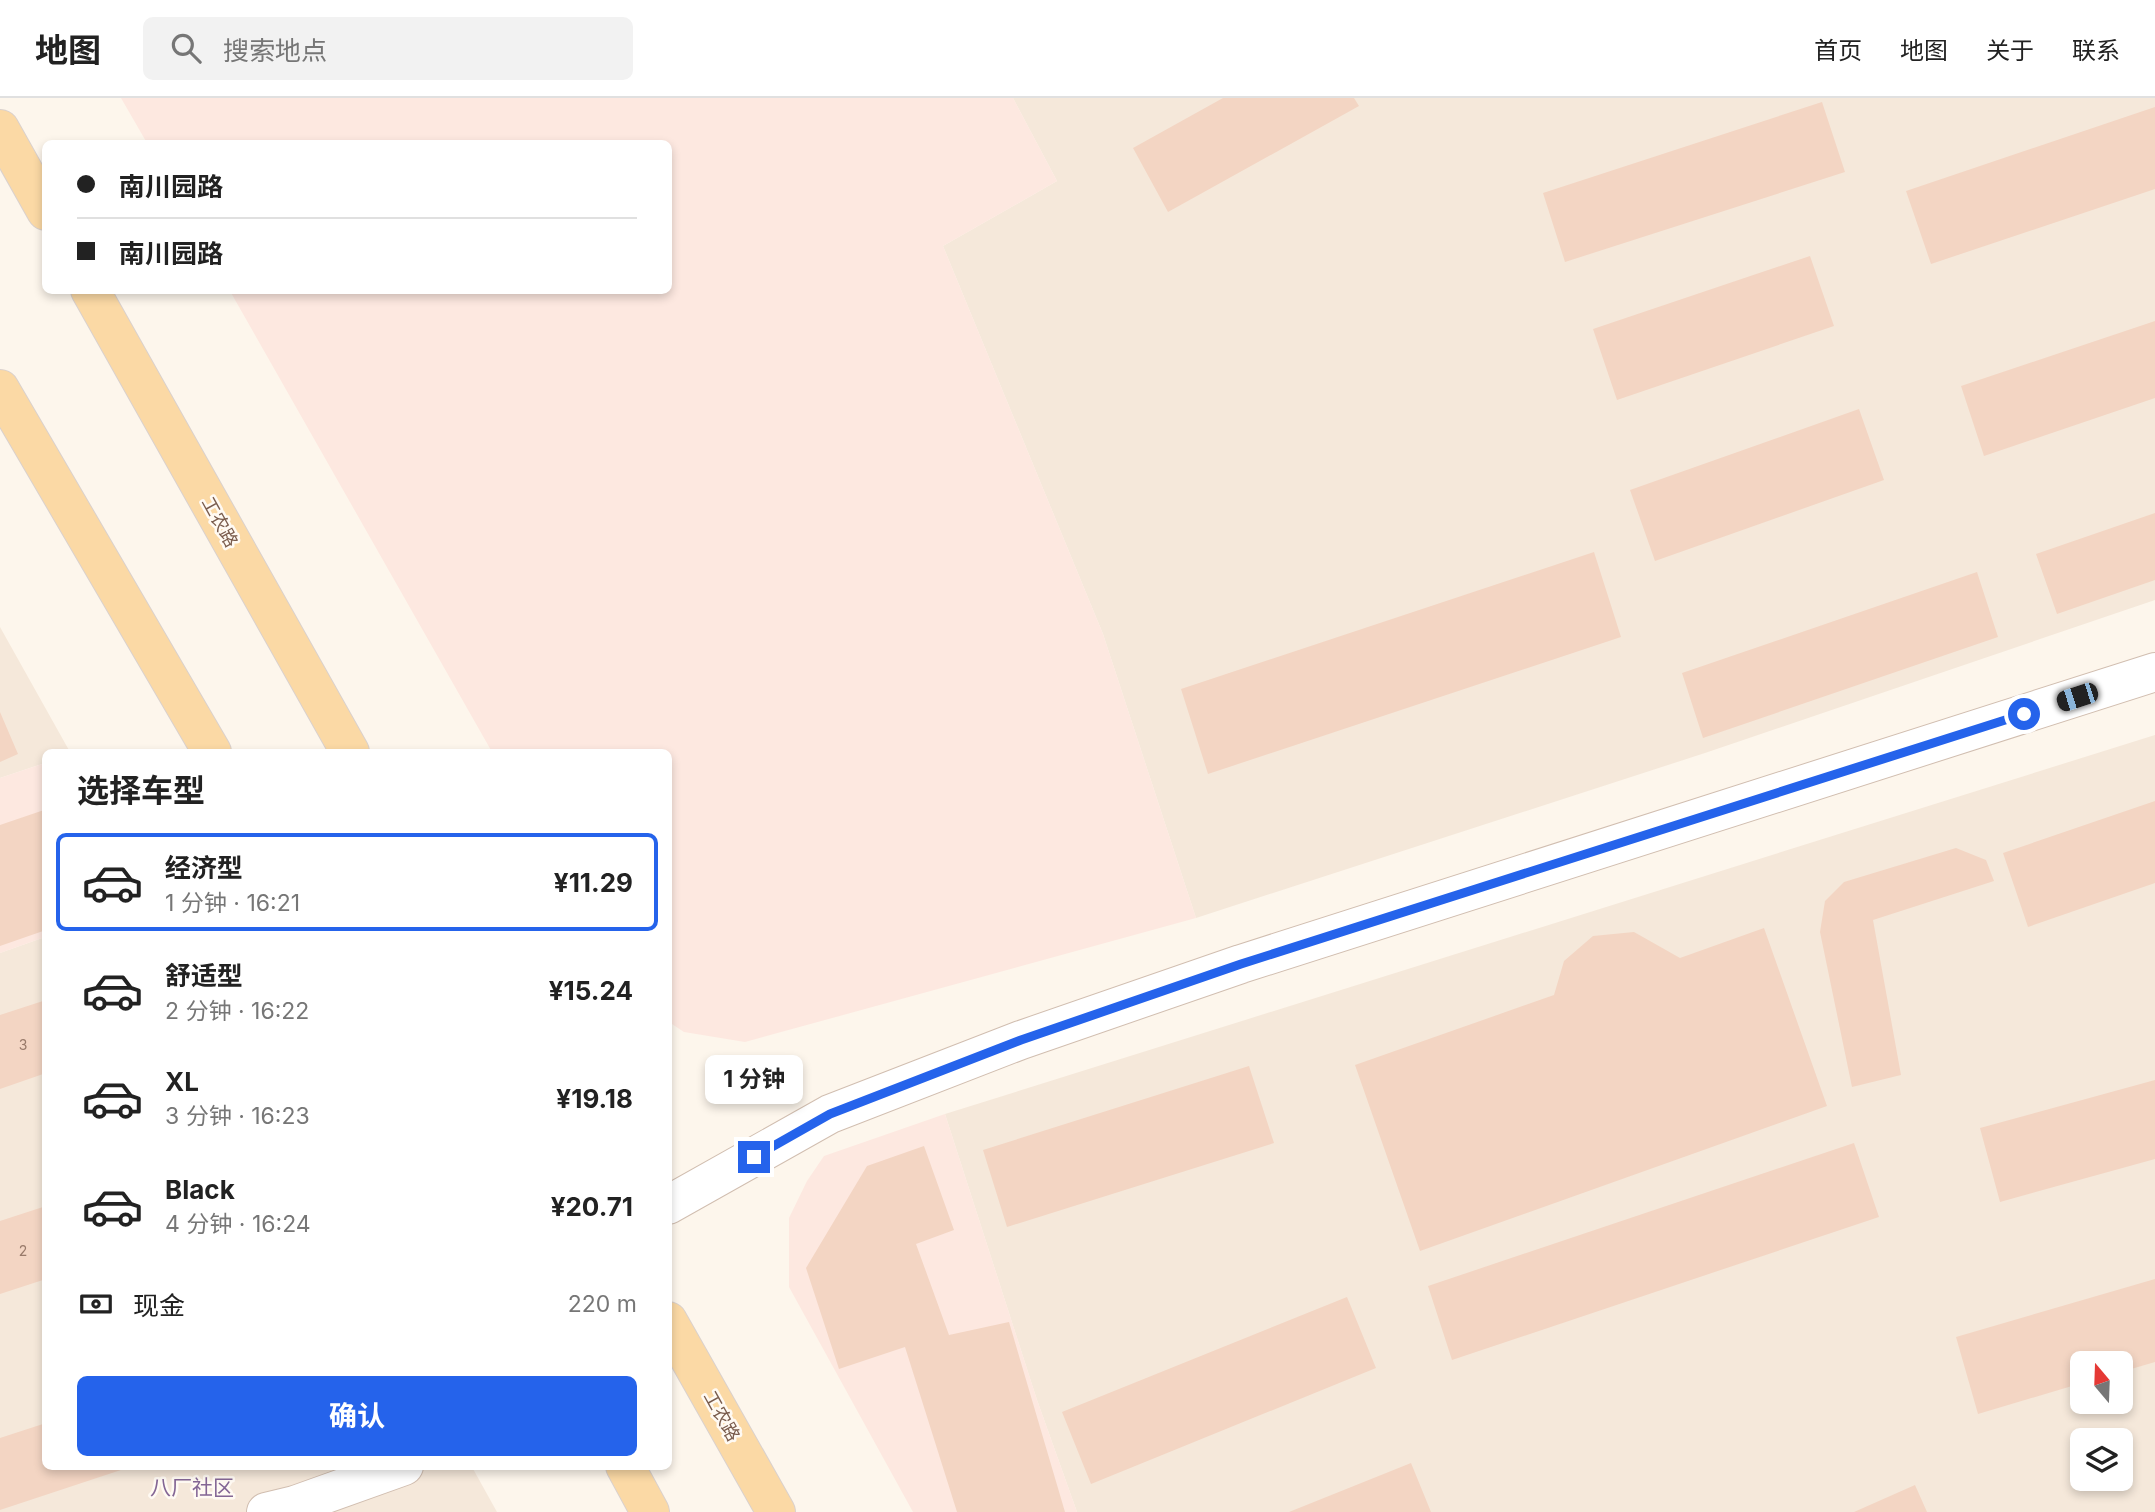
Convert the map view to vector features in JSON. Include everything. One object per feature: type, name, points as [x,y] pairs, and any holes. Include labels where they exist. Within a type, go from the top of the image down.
[{"type":"main road","points":[[0,130],[42,204]]},
{"type":"main road","name":"工农路","points":[[92,294],[348,749]]},
{"type":"main road","points":[[0,389],[210,749]]},
{"type":"main road","name":"工农路","points":[[672,1328],[776,1512]]},
{"type":"main road","points":[[627,1470],[650,1512]]},
{"type":"street","points":[[672,1203],[830,1114],[1021,1040],[1241,964],[2155,672]]},
{"type":"street","points":[[266,1512],[295,1505],[393,1470]]},
{"type":"shaded area","points":[[121,98],[1013,98],[1057,181],[943,246],[1103,634],[1196,918],[745,1042],[684,1032],[672,1024],[672,749],[490,749],[232,294],[672,294],[672,140],[145,140]]},
{"type":"shaded area","points":[[1013,98],[2155,98],[2155,600],[1705,753],[1196,918],[1103,634],[943,246],[1057,181]]},
{"type":"shaded area","points":[[0,627],[68,749],[42,749],[42,764],[0,778]]},
{"type":"shaded area","points":[[2155,735],[2155,1512],[1077,1512],[1037,1400],[945,1114]]},
{"type":"shaded area","points":[[42,764],[42,938],[0,953],[0,778]]},
{"type":"shaded area","points":[[42,938],[42,1470],[474,1470],[497,1512],[0,1512],[0,953]]},
{"type":"shaded area","points":[[945,1114],[1037,1400],[1077,1512],[913,1512],[789,1287],[789,1218],[807,1181],[824,1156]]},
{"type":"building","points":[[1223,98],[1354,98],[1359,106],[1168,212],[1133,148]]},
{"type":"building","points":[[1822,102],[1845,172],[1565,262],[1543,193]]},
{"type":"building","points":[[2155,107],[2155,189],[1931,264],[1906,191]]},
{"type":"building","points":[[1810,256],[1834,326],[1617,400],[1593,329]]},
{"type":"building","points":[[2155,321],[2155,398],[1984,456],[1961,386]]},
{"type":"building","points":[[1859,409],[1884,480],[1655,561],[1630,490]]},
{"type":"building","points":[[2155,513],[2155,580],[2057,614],[2036,554]]},
{"type":"building","points":[[1594,552],[1621,637],[1208,774],[1181,689]]},
{"type":"building","points":[[1977,572],[1998,637],[1703,738],[1682,673]]},
{"type":"building","points":[[0,712],[18,754],[0,762]]},
{"type":"building","points":[[2155,801],[2155,883],[2028,927],[2003,853]]},
{"type":"building","points":[[42,811],[42,931],[0,946],[0,825]]},
{"type":"building","points":[[1956,848],[1986,860],[1994,881],[1873,920],[1901,1075],[1852,1087],[1820,932],[1825,901],[1844,882]]},
{"type":"building","points":[[1764,928],[1827,1106],[1420,1251],[1355,1065],[1554,995],[1564,961],[1593,936],[1634,932],[1680,958]]},
{"type":"building","points":[[42,1001],[42,1074],[0,1089],[0,1015]]},
{"type":"building","points":[[1249,1066],[1274,1143],[1007,1227],[983,1150]]},
{"type":"building","points":[[2155,1080],[2155,1159],[2000,1202],[1980,1128]]},
{"type":"building","points":[[1854,1143],[1879,1217],[1452,1360],[1428,1286]]},
{"type":"building","points":[[924,1146],[954,1230],[916,1244],[949,1335],[1009,1322],[1065,1512],[957,1512],[905,1347],[839,1369],[806,1268],[867,1166]]},
{"type":"building","points":[[42,1207],[42,1280],[0,1294],[0,1221]]},
{"type":"building","points":[[2155,1279],[2155,1362],[2133,1368],[2133,1351],[2070,1351],[2070,1387],[1978,1414],[1956,1337]]},
{"type":"building","points":[[1347,1297],[1376,1368],[1091,1484],[1062,1412]]},
{"type":"building","points":[[42,1424],[42,1470],[121,1470],[0,1510],[0,1438]]},
{"type":"building","points":[[1411,1463],[1431,1512],[1289,1512]]},
{"type":"building","points":[[1915,1485],[1927,1512],[1854,1512]]},
{"type":"district","name":"八厂社区","points":[[192,1487]]},
{"type":"route","points":[[754,1157],[830,1114],[1021,1040],[1241,964],[2024,714]]}]
